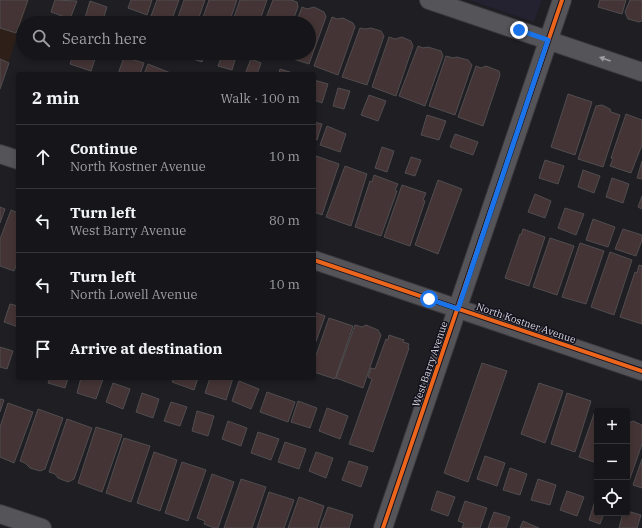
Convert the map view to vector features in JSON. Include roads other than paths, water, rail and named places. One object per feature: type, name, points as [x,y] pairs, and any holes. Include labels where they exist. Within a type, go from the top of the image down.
[{"type":"street","points":[[429,0],[642,72]]},
{"type":"street","name":"West Barry Avenue","points":[[383,528],[562,0]]},
{"type":"street","points":[[0,154],[16,159]]},
{"type":"street","name":"North Kostner Avenue","points":[[316,261],[642,371]]},
{"type":"street","points":[[0,514],[42,528]]}]
